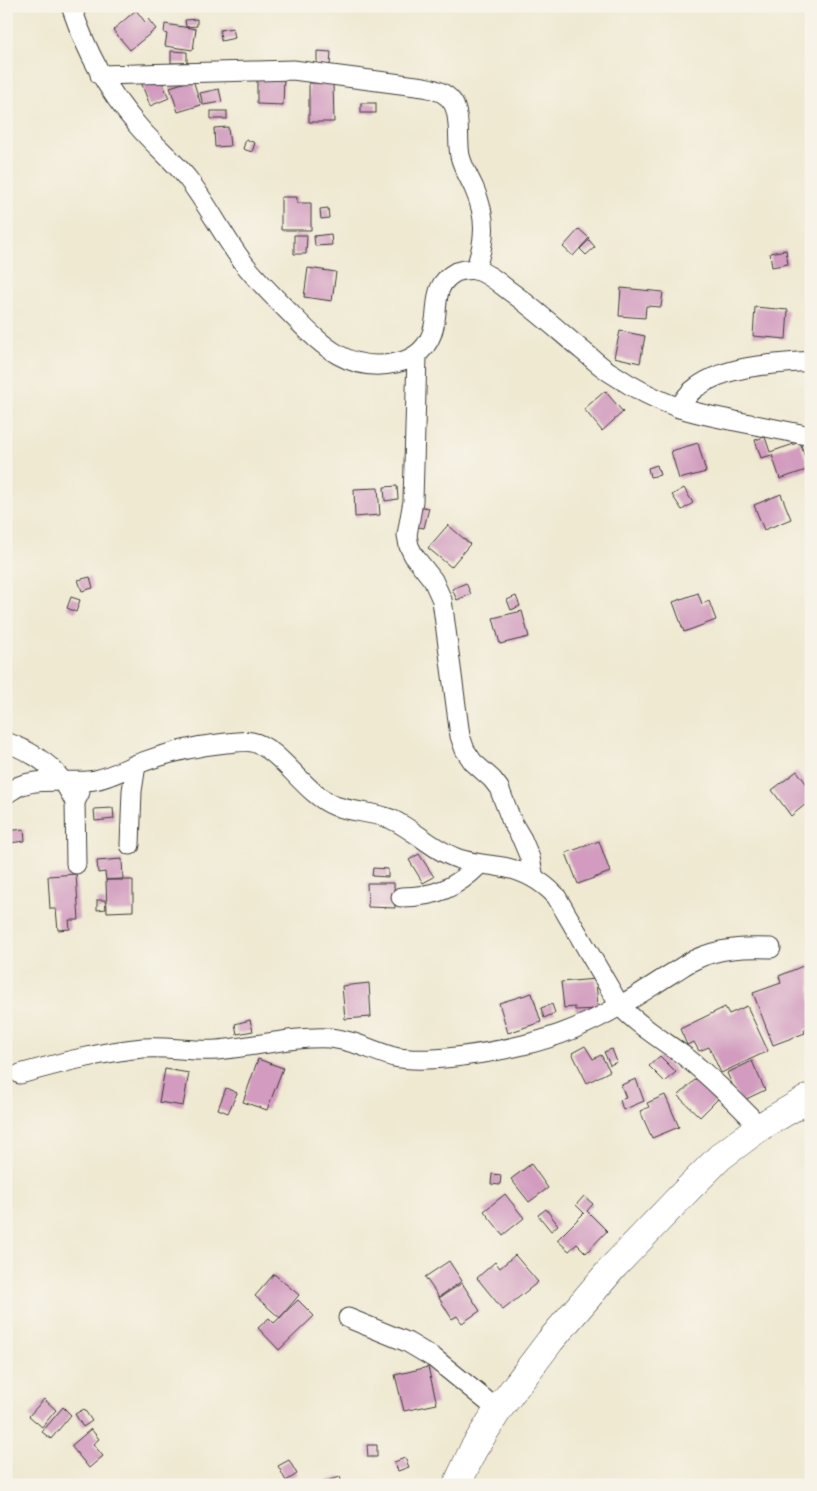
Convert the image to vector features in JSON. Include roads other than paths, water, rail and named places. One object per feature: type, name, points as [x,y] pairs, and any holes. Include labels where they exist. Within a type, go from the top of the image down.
[{"type":"main road","points":[[456,1485],[473,1450],[498,1410],[550,1341],[615,1265],[720,1157],[760,1127],[811,1097]]},
{"type":"street","points":[[71,6],[81,36],[100,75],[117,100],[187,178],[208,205],[223,234],[262,285],[322,344],[338,356],[358,363],[378,366],[398,363],[418,355],[428,342],[434,326],[438,292],[446,278],[460,270],[475,270],[490,276],[609,372],[636,388],[679,408],[811,436]]},
{"type":"street","points":[[100,75],[293,70],[424,87],[435,89],[445,94],[453,102],[457,113],[461,160],[480,200],[484,236],[475,270]]},
{"type":"street","points":[[418,355],[413,501],[407,535],[409,546],[414,556],[433,580],[442,600],[460,736],[464,750],[473,762],[499,788],[512,822],[530,858],[534,878]]},
{"type":"street","points":[[679,408],[695,388],[706,381],[726,373],[768,364],[811,361]]},
{"type":"street","points":[[6,742],[29,752],[49,766],[63,781],[75,802]]},
{"type":"street","points":[[6,794],[20,786],[41,782],[94,780],[116,774],[169,753],[204,746],[251,742],[263,746],[322,799],[336,806],[390,819],[408,828],[441,852],[460,860],[517,871],[546,885],[556,896],[620,1006],[632,1018],[687,1058],[725,1091],[760,1127]]},
{"type":"street","points":[[130,845],[132,791],[136,765]]},
{"type":"street","points":[[76,864],[75,802],[79,793],[94,780]]},
{"type":"street","points":[[401,897],[430,895],[444,890],[458,883],[480,864]]},
{"type":"street","points":[[20,1074],[93,1056],[142,1048],[202,1051],[330,1038],[353,1042],[394,1056],[415,1059],[472,1055],[523,1045],[565,1032],[620,1006],[694,960],[719,951],[745,947],[771,948]]},
{"type":"street","points":[[348,1318],[407,1342],[434,1358],[498,1410]]}]
